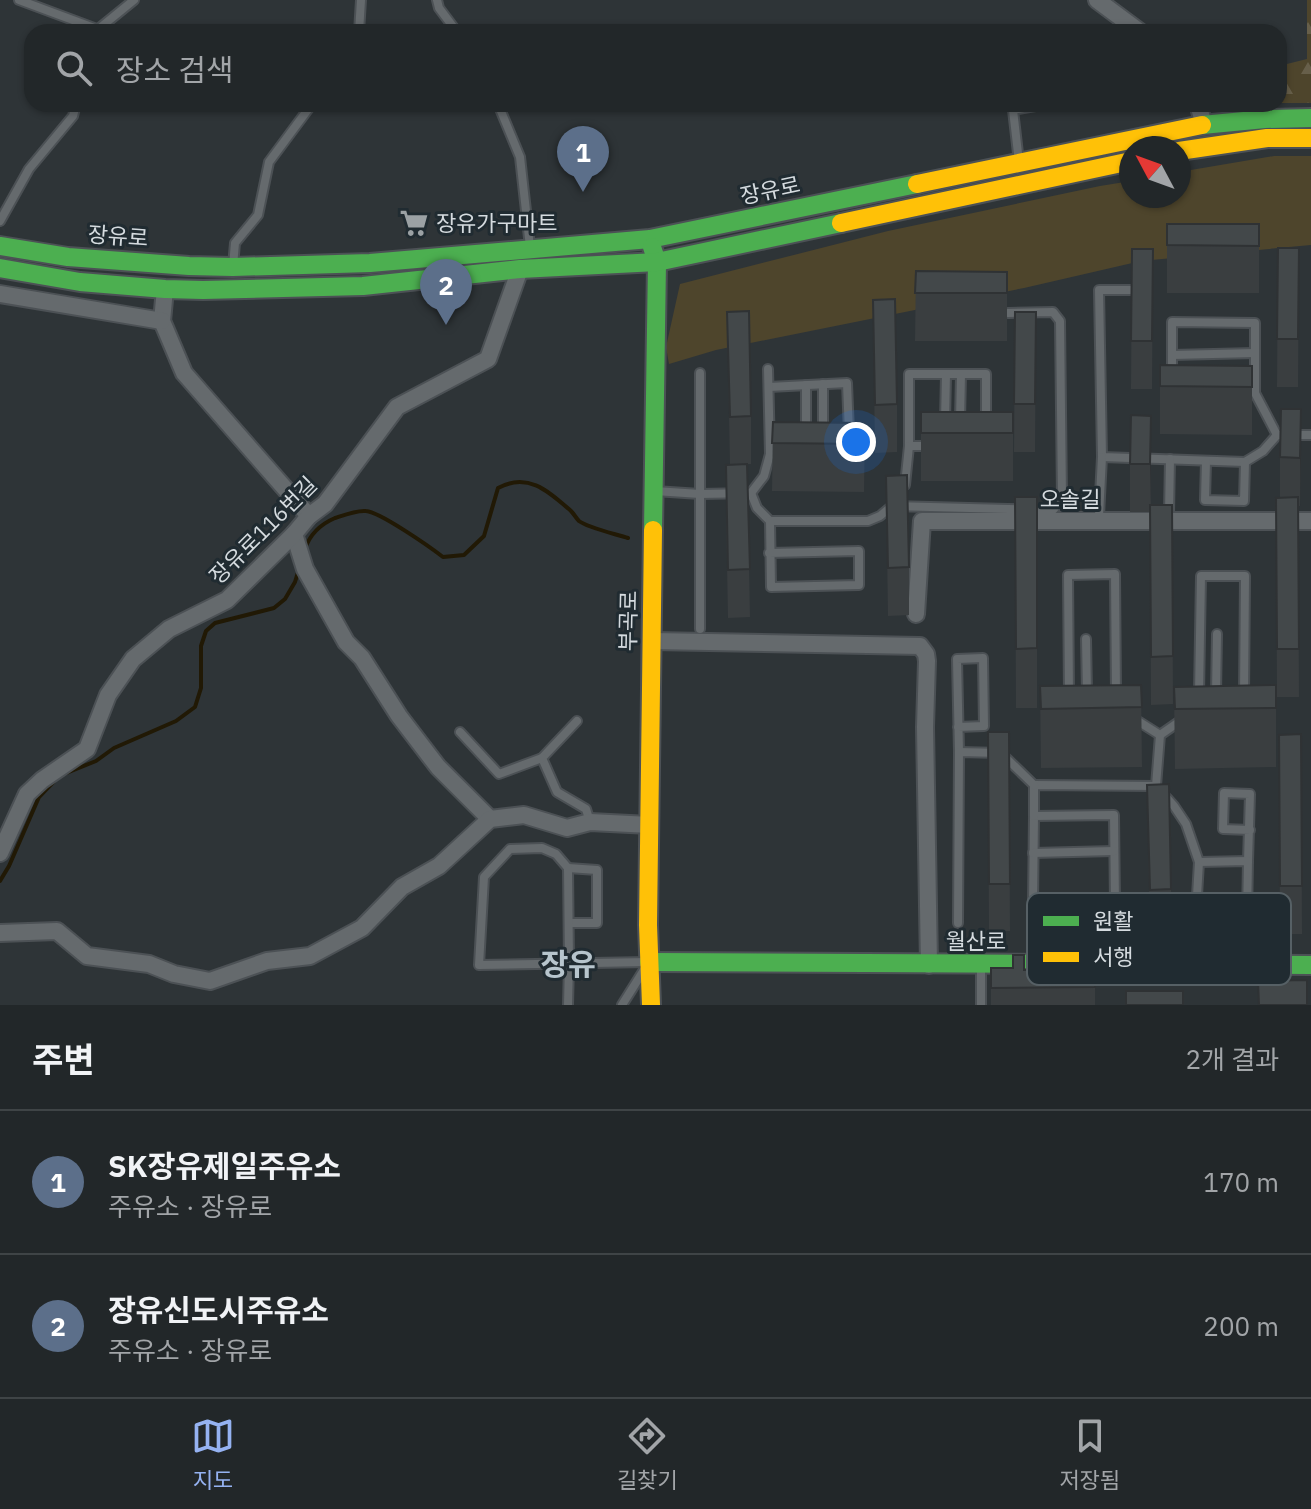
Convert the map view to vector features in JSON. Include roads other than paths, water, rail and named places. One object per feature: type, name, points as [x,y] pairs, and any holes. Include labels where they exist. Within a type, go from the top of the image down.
[{"type":"main road","name":"장유로","points":[[0,246],[68,257],[233,267],[370,263],[650,239],[1204,125],[1311,118]]},
{"type":"main road","points":[[1191,149],[1267,138],[1311,138]]},
{"type":"main road","points":[[0,268],[80,282],[165,289],[363,286],[520,269],[657,262],[1119,164]]},
{"type":"main road","name":"부곡로","points":[[650,239],[657,262],[650,825],[651,1005]]},
{"type":"main road","name":"월산로","points":[[649,962],[1027,965]]},
{"type":"street","points":[[1097,0],[1129,24]]},
{"type":"street","points":[[1200,112],[1204,125]]},
{"type":"street","name":"장유로116번길","points":[[0,853],[27,794],[87,749],[108,695],[133,659],[169,629],[227,600],[309,516],[325,504],[397,407],[488,359],[520,269]]},
{"type":"street","points":[[165,289],[162,321],[184,373],[309,516]]},
{"type":"street","points":[[0,294],[162,321]]},
{"type":"street","name":"오솔길","points":[[916,614],[922,521],[1311,521]]},
{"type":"street","points":[[294,534],[305,569],[346,642],[362,658],[399,716],[438,767],[490,819]]},
{"type":"street","points":[[652,641],[920,646],[927,661],[925,727],[929,965]]},
{"type":"street","points":[[0,933],[57,931],[87,956],[149,964],[174,974],[210,981],[267,961],[310,956],[362,928],[402,887],[439,866],[490,819],[524,815],[567,828],[590,822],[650,825]]},
{"type":"lane","points":[[19,0],[79,24]]},
{"type":"lane","points":[[105,24],[134,0]]},
{"type":"lane","points":[[360,24],[361,0]]},
{"type":"lane","points":[[437,0],[451,24]]},
{"type":"lane","points":[[0,221],[29,169],[74,112]]},
{"type":"lane","points":[[233,267],[235,243],[258,215],[269,162],[306,112]]},
{"type":"lane","points":[[501,112],[520,157],[531,250],[520,269]]},
{"type":"lane","points":[[1013,112],[1019,162]]},
{"type":"lane","points":[[1099,516],[1102,457],[1099,290],[1133,290]]},
{"type":"lane","points":[[892,506],[1053,510],[1062,499],[1060,321],[1053,312],[1008,313]]},
{"type":"lane","points":[[1172,380],[1172,322],[1255,323],[1255,393],[1277,435]]},
{"type":"lane","points":[[1172,355],[1255,353]]},
{"type":"lane","points":[[751,493],[764,476],[770,454],[768,369]]},
{"type":"lane","points":[[700,373],[700,629]]},
{"type":"lane","points":[[751,493],[757,508],[770,521],[868,521],[880,516],[892,506],[905,486],[909,446],[909,374],[986,374],[986,431]]},
{"type":"lane","points":[[945,431],[946,374]]},
{"type":"lane","points":[[960,428],[961,374]]},
{"type":"lane","points":[[769,387],[847,383],[849,437]]},
{"type":"lane","points":[[823,384],[823,431]]},
{"type":"lane","points":[[806,385],[806,439]]},
{"type":"lane","points":[[1241,393],[1255,393]]},
{"type":"lane","points":[[1102,457],[1245,462],[1263,451],[1277,435],[1311,435]]},
{"type":"lane","points":[[909,446],[945,446]]},
{"type":"lane","points":[[770,454],[782,454]]},
{"type":"lane","points":[[1169,515],[1170,459]]},
{"type":"lane","points":[[1206,461],[1205,500],[1231,501],[1244,501],[1245,462]]},
{"type":"lane","points":[[654,491],[751,493]]},
{"type":"lane","points":[[769,553],[859,551],[859,585],[771,587],[769,553],[770,521]]},
{"type":"lane","points":[[1116,697],[1069,698],[1068,575],[1115,574],[1116,697],[1134,719],[1160,735]]},
{"type":"lane","points":[[1201,576],[1245,576],[1244,699],[1216,698],[1199,698],[1201,576]]},
{"type":"lane","points":[[1216,698],[1217,634]]},
{"type":"lane","points":[[1086,639],[1087,698]]},
{"type":"lane","points":[[958,727],[984,726],[983,658],[957,659],[958,923]]},
{"type":"lane","points":[[1160,735],[1182,720],[1191,709]]},
{"type":"lane","points":[[460,732],[499,774],[542,758],[577,721]]},
{"type":"lane","points":[[1160,735],[1156,786],[1186,824],[1199,862],[1197,893]]},
{"type":"lane","points":[[959,752],[1001,753],[1034,785],[1156,786]]},
{"type":"lane","points":[[542,758],[557,792],[586,809],[590,822]]},
{"type":"lane","points":[[1033,893],[1034,785]]},
{"type":"lane","points":[[1247,893],[1250,830],[1250,794],[1224,793],[1223,829],[1250,830]]},
{"type":"lane","points":[[1034,816],[1114,815],[1115,893]]},
{"type":"lane","points":[[568,1005],[569,964],[569,923],[568,868],[556,854],[542,848],[510,849],[484,877],[479,965],[569,964],[649,962]]},
{"type":"lane","points":[[1033,853],[1114,851]]},
{"type":"lane","points":[[1199,862],[1248,861]]},
{"type":"lane","points":[[568,868],[597,870],[597,923],[569,923]]},
{"type":"lane","points":[[622,1005],[649,962]]},
{"type":"lane","points":[[981,965],[981,1005]]},
{"type":"waterway","points":[[305,549],[313,534],[325,523],[346,514],[366,511],[393,523],[443,557],[464,555],[484,536],[498,488],[519,482],[546,491],[583,524],[628,538]]},
{"type":"waterway","points":[[0,881],[39,797],[59,776],[176,721],[195,707],[201,688],[201,646],[206,631],[215,623],[274,608],[285,599],[299,569]]},
{"type":"place","name":"SK장유제일주유소","points":[[583,192]]},
{"type":"place","name":"장유가구마트","points":[[414,223]]},
{"type":"place","name":"장유신도시주유소","points":[[446,325]]},
{"type":"district","name":"장유","points":[[568,965]]}]
